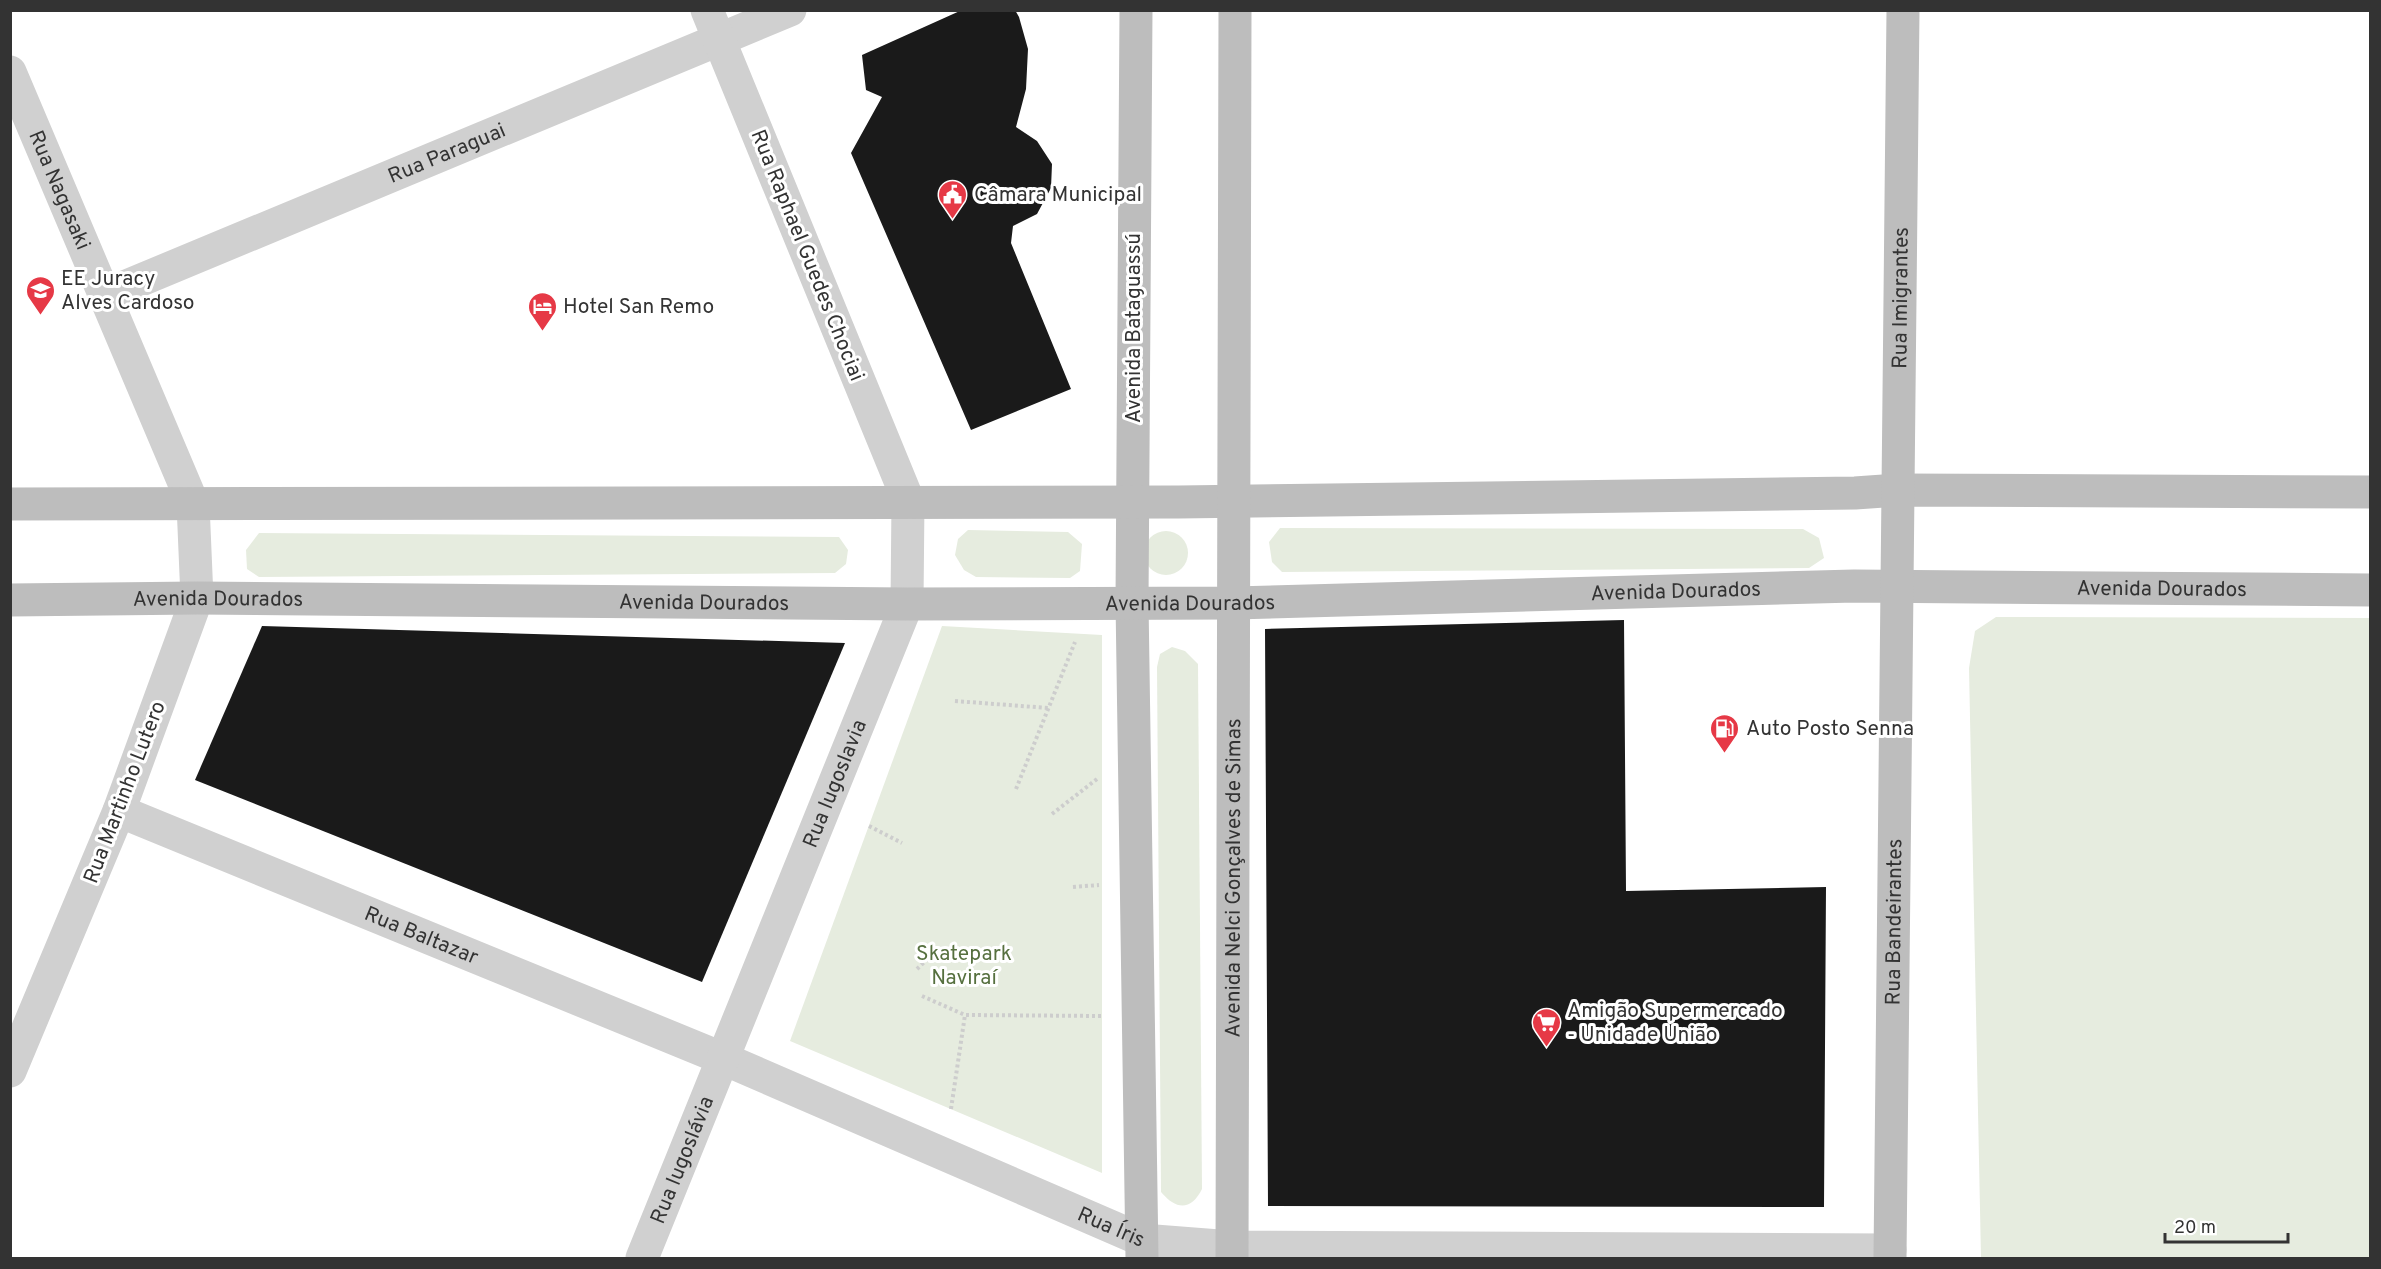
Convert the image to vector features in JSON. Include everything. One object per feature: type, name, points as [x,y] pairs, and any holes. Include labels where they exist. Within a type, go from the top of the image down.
[{"type":"main road","name":"Avenida Bataguassú","points":[[1132,501],[1136,10]]},
{"type":"main road","points":[[1234,500],[1235,10]]},
{"type":"main road","name":"Rua Imigrantes","points":[[1897,585],[1903,10]]},
{"type":"main road","points":[[10,504],[1132,501],[1856,494],[1898,490],[2370,492]]},
{"type":"main road","name":"Avenida Nelci Gonçalves de Simas","points":[[1232,1253],[1234,500]]},
{"type":"main road","points":[[1132,501],[1142,1249]]},
{"type":"main road","name":"Avenida Dourados","points":[[10,600],[197,598],[907,604],[1234,603],[1897,585],[2370,590]]},
{"type":"main road","name":"Rua Bandeirantes","points":[[1890,1254],[1897,585]]},
{"type":"street","name":"Rua Raphael Guedes Chociai","points":[[707,10],[908,500]]},
{"type":"street","name":"Rua Paraguai","points":[[105,295],[790,10]]},
{"type":"street","name":"Rua Nagasaki","points":[[10,72],[193,504]]},
{"type":"street","name":"Rua Iugoslavia","points":[[724,1059],[907,604],[908,500]]},
{"type":"street","name":"Rua Martinho Lutero","points":[[10,1071],[119,811],[197,598],[193,504]]},
{"type":"street","name":"Rua Baltazar","points":[[119,811],[724,1059]]},
{"type":"street","name":"Rua Íris","points":[[724,1059],[1142,1249],[1232,1253],[1890,1254]]},
{"type":"street","name":"Rua Iugoslávia","points":[[642,1258],[724,1059]]},
{"type":"path","points":[[1016,789],[1079,633]]},
{"type":"path","points":[[955,700],[1048,708]]},
{"type":"path","points":[[1052,814],[1102,775]]},
{"type":"path","points":[[869,826],[902,843]]},
{"type":"path","points":[[1073,887],[1102,884]]},
{"type":"path","points":[[917,969],[939,948]]},
{"type":"path","points":[[922,996],[965,1015],[1102,1016]]},
{"type":"path","points":[[951,1109],[965,1015]]},
{"type":"green space","points":[[1280,528],[1803,529],[1819,538],[1824,558],[1809,568],[1282,572],[1272,562],[1269,542]]},
{"type":"green space","points":[[968,530],[1068,532],[1082,544],[1080,571],[1070,578],[976,577],[964,570],[955,555],[958,539]]},
{"type":"green space","points":[[1166,531],[1181,538],[1188,553],[1181,568],[1166,575],[1151,568],[1144,553],[1151,538]]},
{"type":"green space","points":[[259,533],[839,537],[848,550],[846,564],[835,573],[259,577],[247,569],[246,550]]},
{"type":"green space","points":[[1996,617],[2370,618],[2370,1258],[1981,1258],[1969,668],[1975,631]]},
{"type":"green space","name":"Skatepark Naviraí","points":[[942,626],[1102,635],[1102,1173],[790,1041]]},
{"type":"green space","points":[[1172,647],[1185,651],[1198,664],[1202,1189],[1193,1201],[1183,1206],[1172,1202],[1161,1192],[1157,667],[1160,654]]},
{"type":"building","name":"Câmara Municipal","points":[[962,10],[1015,10],[1019,17],[1028,49],[1026,89],[1016,127],[1037,141],[1052,164],[1051,188],[1037,214],[1013,226],[1011,243],[1071,389],[971,430],[851,153],[882,97],[866,90],[862,55]]},
{"type":"building","name":"Amigão Supermercado - Unidade União","points":[[1624,620],[1626,891],[1826,887],[1824,1207],[1268,1206],[1265,629]]},
{"type":"building","points":[[262,626],[845,643],[702,982],[195,780]]},
{"type":"place","name":"Câmara Municipal","points":[[953,220]]},
{"type":"place","name":"EE Juracy Alves Cardoso","points":[[40,316]]},
{"type":"place","name":"Hotel San Remo","points":[[542,332]]},
{"type":"place","name":"Auto Posto Senna","points":[[1725,754]]},
{"type":"place","name":"Amigão Supermercado - Unidade União","points":[[1546,1048]]}]
